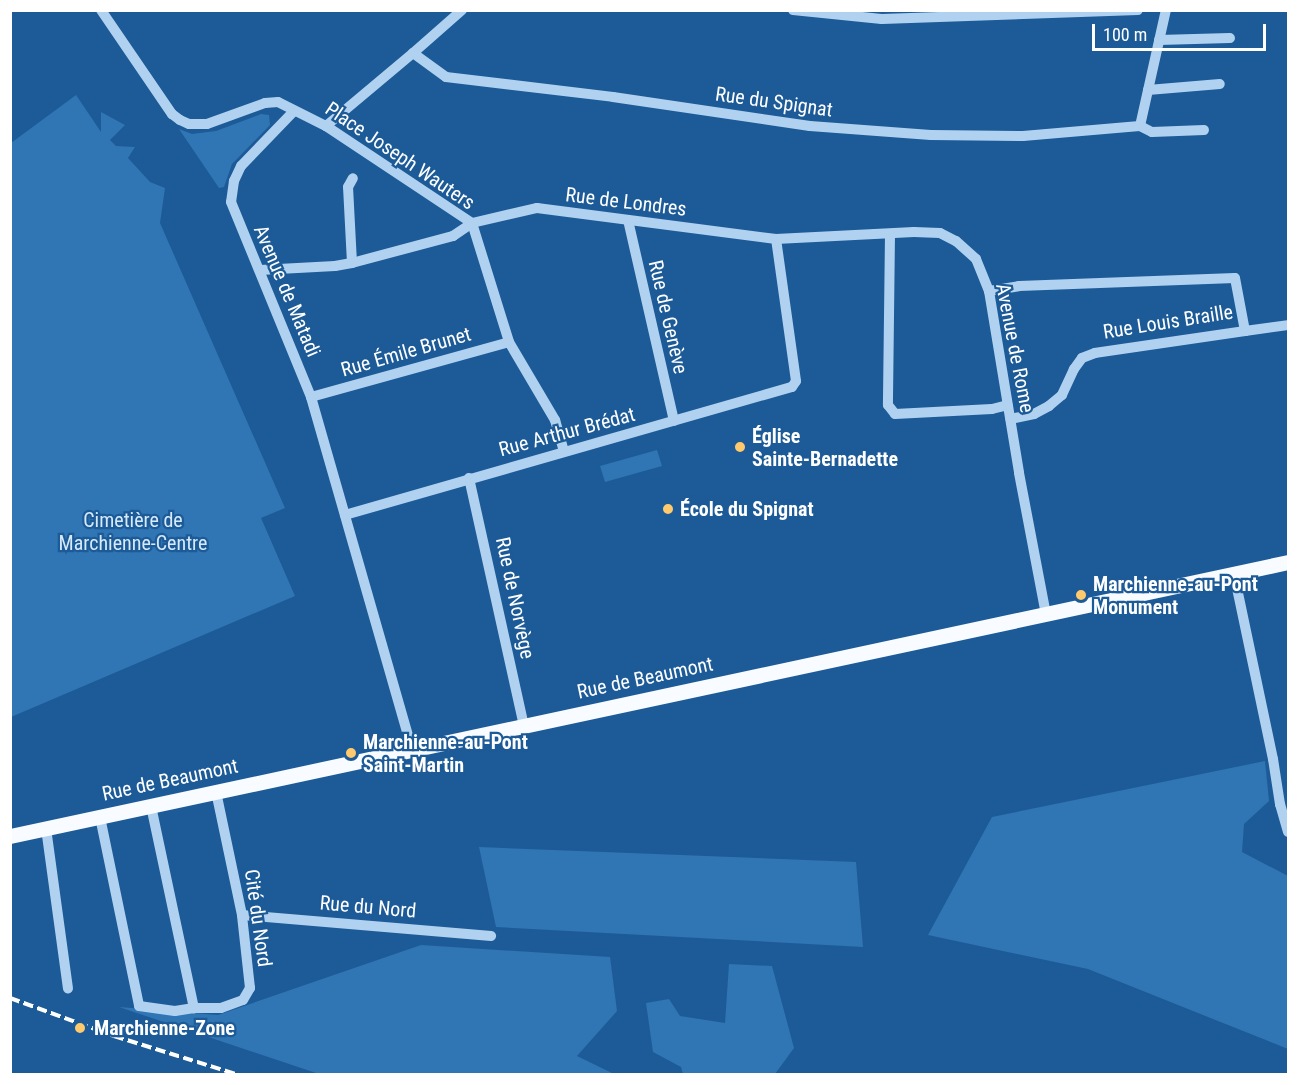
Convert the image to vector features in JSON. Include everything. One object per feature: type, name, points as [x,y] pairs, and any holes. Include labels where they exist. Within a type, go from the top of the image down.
[{"type":"main road","name":"Rue de Beaumont","points":[[10,836],[1288,562]]},
{"type":"street","points":[[101,10],[172,114],[180,120],[189,124],[207,124],[272,102],[294,111]]},
{"type":"street","points":[[326,126],[462,10]]},
{"type":"street","points":[[793,10],[882,19],[1138,10]]},
{"type":"street","points":[[1140,126],[1166,10]]},
{"type":"street","points":[[1160,40],[1230,38]]},
{"type":"street","name":"Rue du Spignat","points":[[413,53],[446,77],[613,97],[810,126],[931,135],[1023,136],[1140,126],[1152,132],[1204,130]]},
{"type":"street","points":[[1148,90],[1220,84]]},
{"type":"street","name":"Place Joseph Wauters","points":[[260,270],[335,267],[453,236],[472,223],[326,126],[294,111]]},
{"type":"street","name":"Avenue de Matadi","points":[[294,111],[242,166],[232,190],[233,210],[312,397],[412,750]]},
{"type":"street","points":[[352,263],[348,187],[354,178]]},
{"type":"street","name":"Rue de Londres","points":[[472,223],[537,208],[776,239]]},
{"type":"street","name":"Rue de Genève","points":[[628,220],[674,421]]},
{"type":"street","points":[[472,223],[509,342],[555,420],[564,451]]},
{"type":"street","name":"Avenue de Rome","points":[[776,239],[940,233],[956,241],[976,259],[989,291],[1046,614]]},
{"type":"street","points":[[890,234],[888,405],[895,414],[992,409],[1008,405]]},
{"type":"street","name":"Rue Arthur Brédat","points":[[345,515],[792,387],[796,381],[776,239]]},
{"type":"street","name":"Rue Louis Braille","points":[[989,291],[1018,286],[1235,278],[1245,331],[1095,353],[1082,358],[1074,369],[1062,395],[1034,414],[1011,419]]},
{"type":"street","points":[[1245,331],[1288,325]]},
{"type":"street","name":"Rue Émile Brunet","points":[[312,397],[509,342]]},
{"type":"street","name":"Rue de Norvège","points":[[469,478],[524,726]]},
{"type":"street","points":[[1234,574],[1273,759],[1280,804],[1288,832]]},
{"type":"street","name":"Cité du Nord","points":[[100,817],[139,1006],[175,1011],[221,1008],[243,999],[250,988],[242,915],[216,792]]},
{"type":"street","points":[[151,806],[194,1008]]},
{"type":"street","points":[[46,828],[69,988]]},
{"type":"street","name":"Rue du Nord","points":[[242,915],[490,936]]},
{"type":"green space","name":"Cimetière de Marchienne-Centre","points":[[76,95],[101,132],[101,112],[125,125],[110,140],[116,146],[135,147],[128,158],[150,182],[165,188],[160,223],[285,508],[261,518],[295,596],[11,717],[11,143]]},
{"type":"green space","points":[[261,114],[269,115],[270,125],[232,164],[224,187],[219,188],[179,129],[192,134],[216,131]]},
{"type":"green space","points":[[657,450],[662,466],[605,482],[600,466]]},
{"type":"green space","points":[[1265,761],[1269,801],[1244,824],[1242,852],[1288,876],[1288,1049],[1088,969],[928,935],[992,817]]},
{"type":"green space","points":[[479,847],[856,862],[863,947],[496,927]]},
{"type":"green space","points":[[421,945],[610,957],[617,1011],[577,1056],[614,1074],[319,1074],[119,1007],[218,1015]]},
{"type":"green space","points":[[729,964],[772,966],[794,1048],[775,1074],[683,1074],[681,1067],[653,1052],[646,1003],[669,999],[680,1016],[725,1023]]},
{"type":"railway","points":[[10,998],[114,1036],[236,1074]]},
{"type":"place","name":"Église Sainte-Bernadette","points":[[740,447]]},
{"type":"place","name":"École du Spignat","points":[[668,509]]},
{"type":"place","name":"Marchienne-au-Pont Monument","points":[[1081,595]]},
{"type":"place","name":"Marchienne-au-Pont Saint-Martin","points":[[351,753]]},
{"type":"place","name":"Marchienne-Zone","points":[[80,1028]]}]
